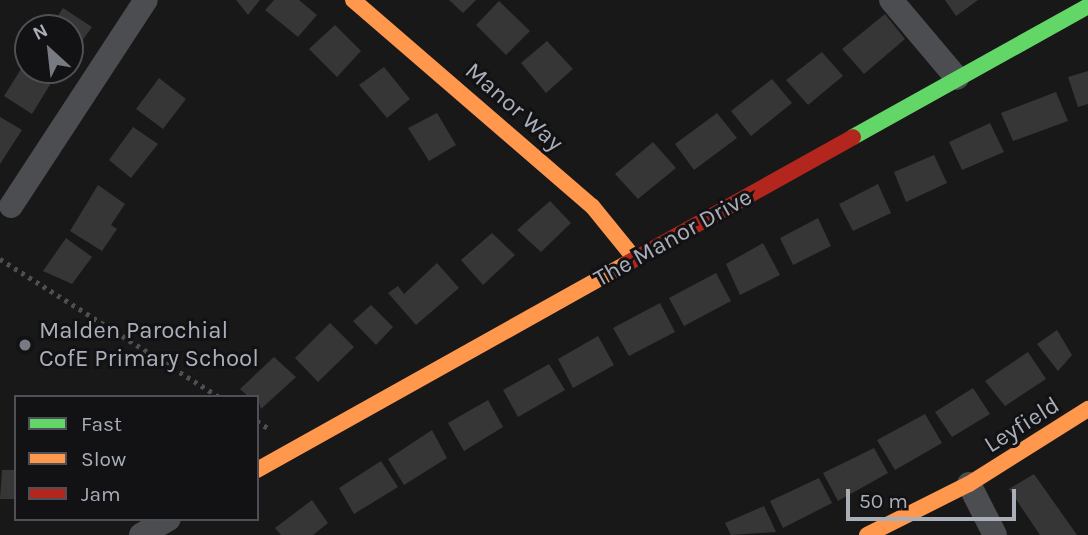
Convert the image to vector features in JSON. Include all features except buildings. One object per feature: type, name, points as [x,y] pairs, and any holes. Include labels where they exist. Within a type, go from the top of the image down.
[{"type":"street","points":[[11,206],[146,0]]},
{"type":"street","name":"Manor Way","points":[[352,0],[592,206],[635,259]]},
{"type":"street","points":[[891,0],[957,78]]},
{"type":"street","name":"The Manor Drive","points":[[259,469],[1088,6]]},
{"type":"street","name":"Leyfield","points":[[867,535],[969,484],[1088,409]]},
{"type":"street","points":[[969,484],[995,535]]},
{"type":"street","points":[[141,535],[166,521]]},
{"type":"path","points":[[0,259],[216,395]]},
{"type":"traffic: fast","points":[[853,137],[1088,6]]},
{"type":"traffic: slow","points":[[353,0],[592,206],[635,259]]},
{"type":"traffic: slow","points":[[259,469],[626,264]]},
{"type":"traffic: slow","points":[[867,535],[969,484],[1088,409]]},
{"type":"traffic: jam","points":[[626,264],[853,137]]},
{"type":"place","name":"Malden Parochial CofE Primary School","points":[[25,345]]}]
